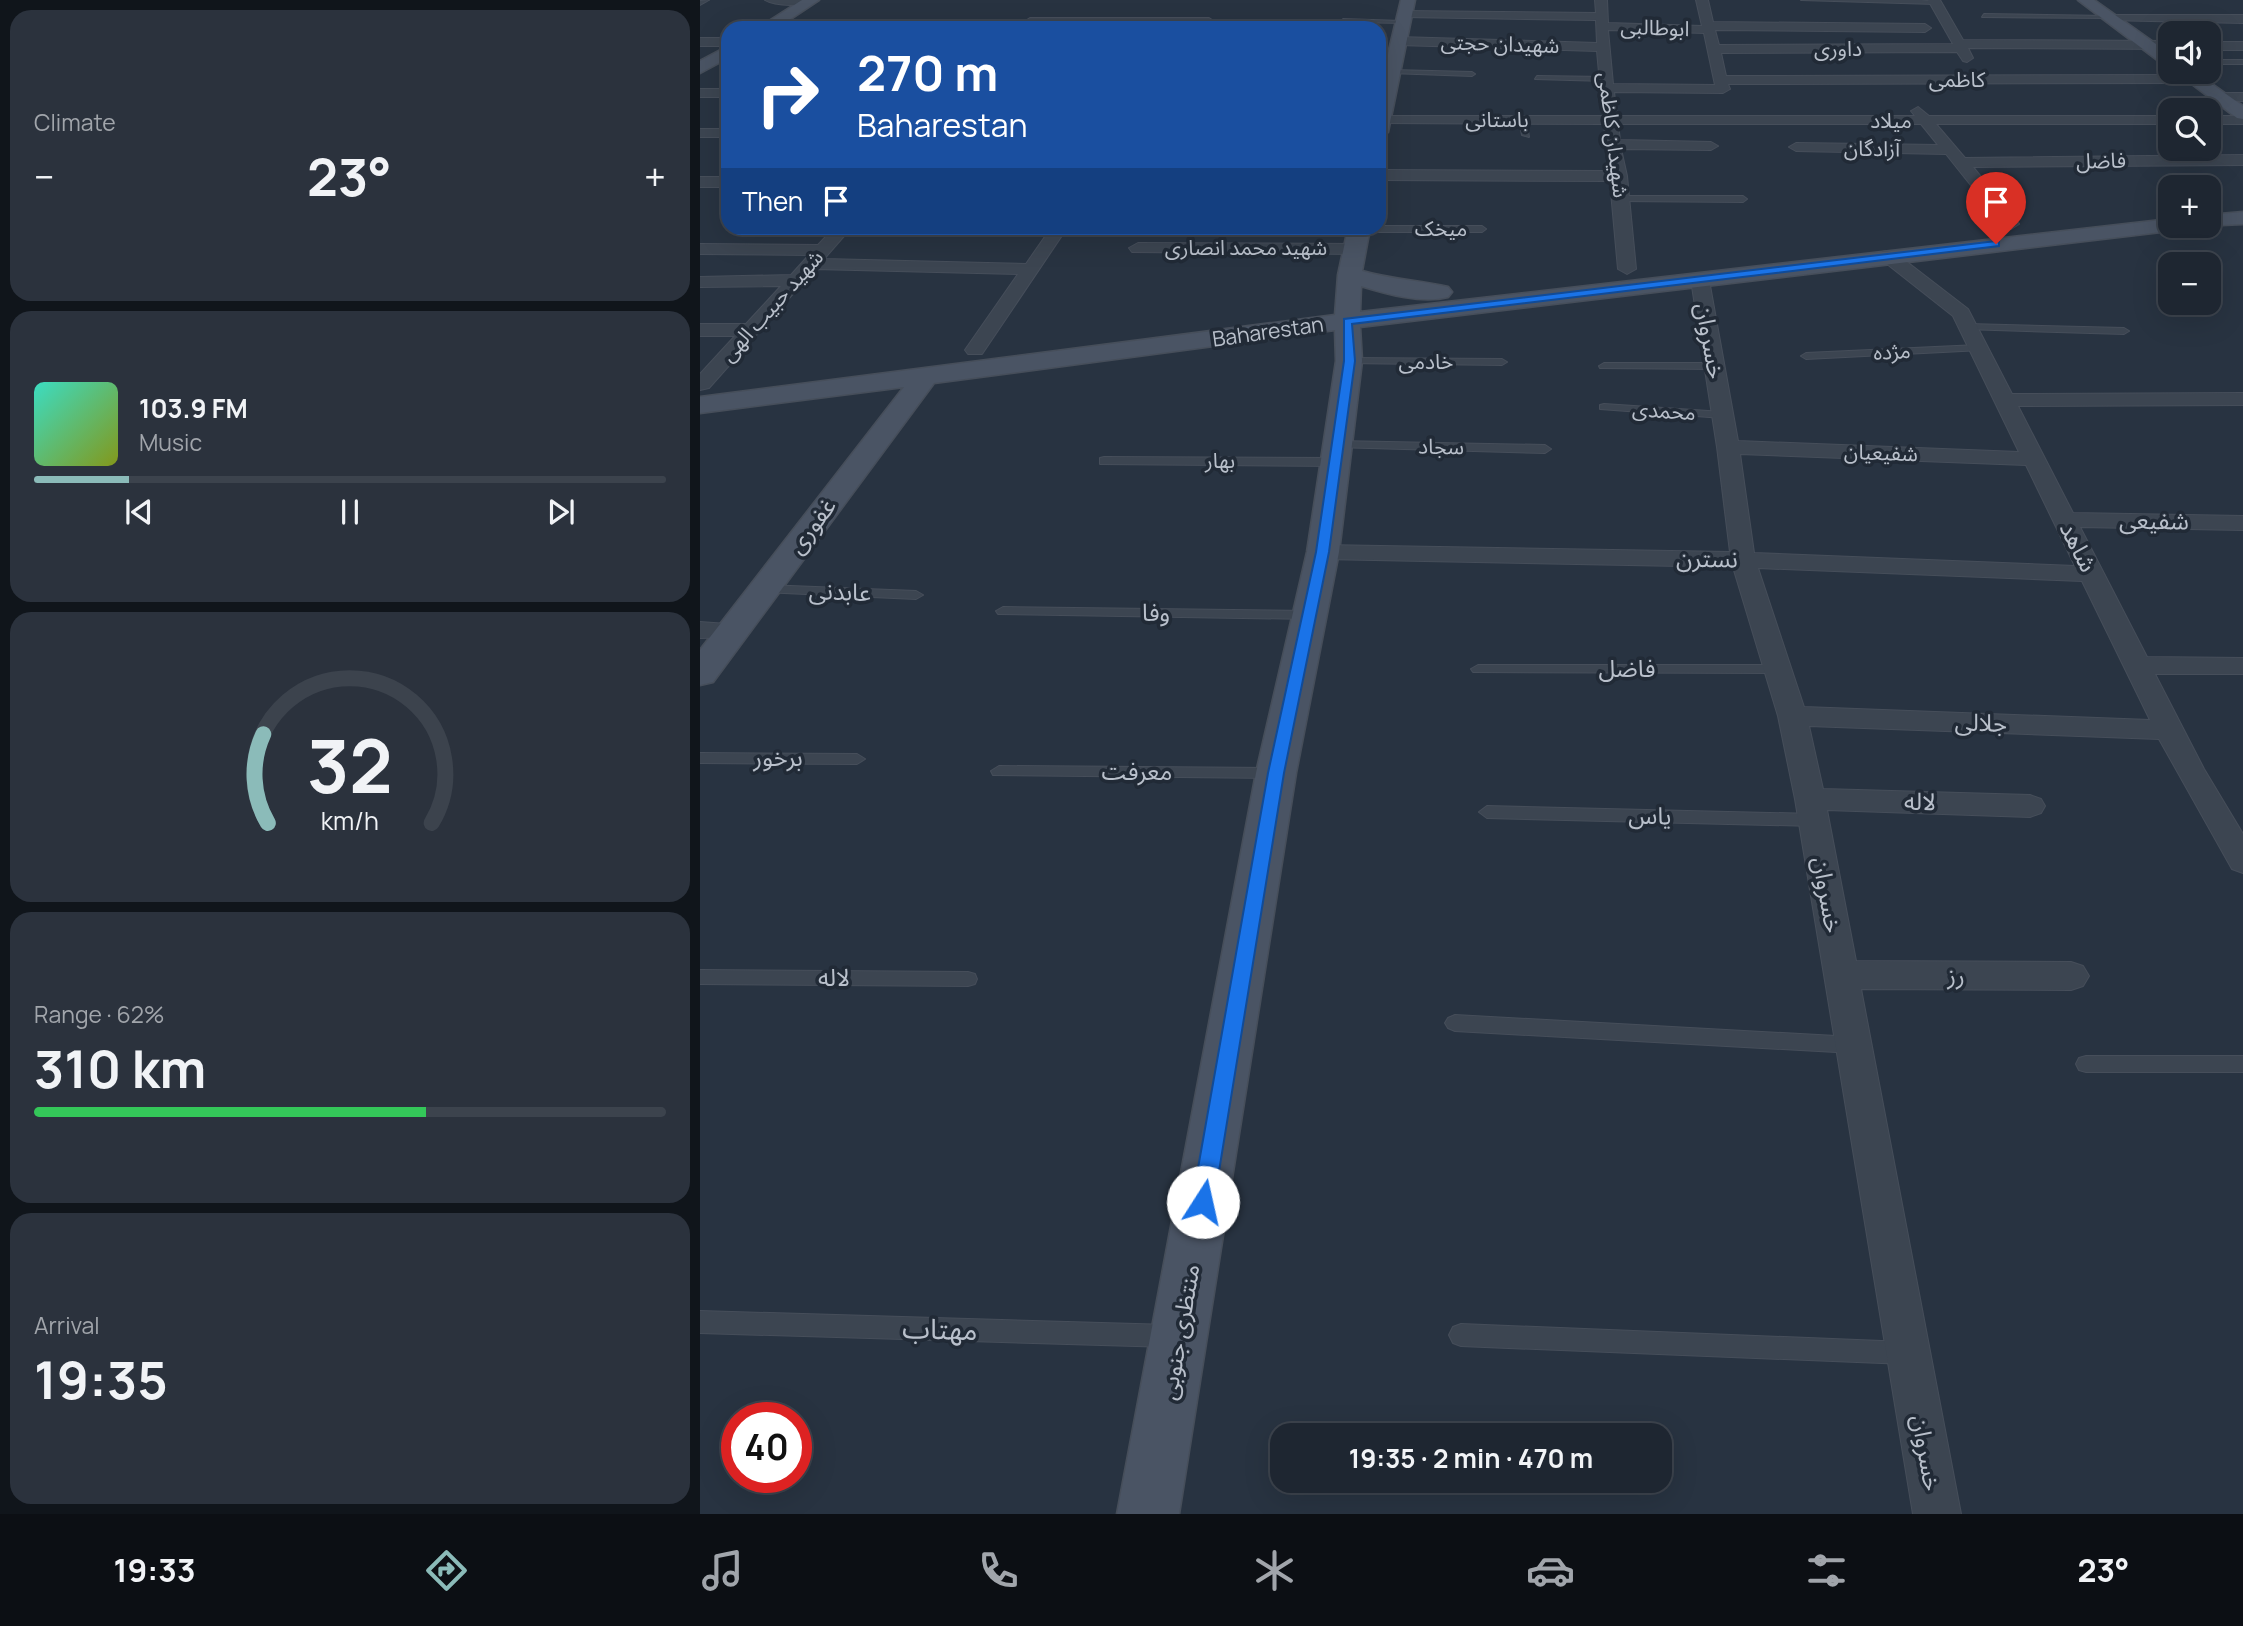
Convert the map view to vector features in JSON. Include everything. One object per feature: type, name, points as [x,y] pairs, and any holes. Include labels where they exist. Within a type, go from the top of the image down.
[{"type":"main road","points":[[2085,0],[2158,53]]},
{"type":"main road","points":[[777,21],[811,1]]},
{"type":"main road","points":[[1386,88],[1392,72],[1391,49],[1405,12]]},
{"type":"main road","points":[[2200,84],[2243,114]]},
{"type":"main road","points":[[2221,205],[2243,202]]},
{"type":"main road","name":"Baharestan","points":[[701,391],[975,351],[1348,329],[1440,292],[2011,224],[2158,210]]},
{"type":"main road","points":[[2221,220],[2243,218]]},
{"type":"main road","name":"Baharestan","points":[[701,391],[925,378],[1249,335],[1348,329],[1888,256],[2158,226]]},
{"type":"main road","name":"منتظری جنوبی","points":[[1148,1514],[1276,773],[1323,552],[1336,453],[1348,329],[1350,275],[1358,235]]},
{"type":"main road","points":[[1350,275],[1390,287],[1440,292]]},
{"type":"main road","points":[[1249,335],[1312,342],[1348,329]]},
{"type":"main road","name":"غفوری","points":[[700,674],[925,378]]},
{"type":"street","points":[[771,0],[811,1]]},
{"type":"street","points":[[1934,1],[1963,50]]},
{"type":"street","points":[[1607,84],[1723,89],[1709,28],[1699,6]]},
{"type":"street","points":[[1032,21],[1044,8]]},
{"type":"street","points":[[1210,21],[1217,11]]},
{"type":"street","name":"ابوطالبی","points":[[1405,12],[1604,12],[1709,28],[1950,28]]},
{"type":"street","name":"شهیدان کاظمی","points":[[1604,12],[1602,47],[1622,199],[1627,269]]},
{"type":"street","points":[[2109,18],[2243,19]]},
{"type":"street","points":[[700,42],[721,42]]},
{"type":"street","name":"داوری","points":[[1713,48],[1963,50],[2158,45]]},
{"type":"street","points":[[2221,46],[2243,46]]},
{"type":"street","name":"شهیدان حجتی","points":[[1391,49],[1602,47]]},
{"type":"street","points":[[1868,48],[2011,224]]},
{"type":"street","name":"کاظمی","points":[[1720,80],[1902,91],[2158,78]]},
{"type":"street","points":[[700,93],[721,93]]},
{"type":"street","points":[[2219,97],[2243,97]]},
{"type":"street","name":"میلاد","points":[[1612,120],[2158,120]]},
{"type":"street","name":"باستانی","points":[[1386,126],[1524,127],[1612,120]]},
{"type":"street","points":[[2221,120],[2243,120]]},
{"type":"street","points":[[700,132],[721,133]]},
{"type":"street","points":[[1615,144],[1711,146]]},
{"type":"street","name":"آزادگان","points":[[1796,147],[1954,156]]},
{"type":"street","name":"فاضل","points":[[1954,156],[2243,160]]},
{"type":"street","points":[[1386,175],[1619,176]]},
{"type":"street","points":[[700,181],[721,181]]},
{"type":"street","name":"شهید حبیب الهی","points":[[701,391],[750,330],[836,235]]},
{"type":"street","points":[[975,351],[1054,235]]},
{"type":"street","name":"شهید محمد انصاری","points":[[1138,248],[1358,235]]},
{"type":"street","points":[[700,249],[822,250]]},
{"type":"street","name":"شاهد","points":[[1888,256],[1961,313],[2189,769],[2243,861]]},
{"type":"street","points":[[809,264],[1029,269]]},
{"type":"street","points":[[700,282],[795,280]]},
{"type":"street","name":"خسروان","points":[[1700,280],[1728,447],[1743,560],[1792,716],[1812,809],[1937,1514]]},
{"type":"street","points":[[700,330],[750,330]]},
{"type":"street","points":[[2004,400],[2243,399]]},
{"type":"street","name":"شفیعیان","points":[[1728,447],[2034,459]]},
{"type":"street","name":"شفیعی","points":[[2065,520],[2243,523]]},
{"type":"street","name":"نسترن","points":[[1323,552],[1743,560],[2092,574]]},
{"type":"street","points":[[700,630],[732,631]]},
{"type":"street","points":[[2137,665],[2243,666]]},
{"type":"street","name":"جلالی","points":[[1792,716],[2170,730]]},
{"type":"street","name":"لاله","points":[[1812,809],[2030,806]]},
{"type":"street","name":"رز","points":[[1841,975],[2071,976]]},
{"type":"lane","points":[[700,3],[706,0]]},
{"type":"lane","points":[[1804,0],[1934,1]]},
{"type":"lane","points":[[1343,21],[1405,12]]},
{"type":"lane","points":[[1984,16],[2109,18]]},
{"type":"lane","points":[[2221,62],[2243,62]]},
{"type":"lane","points":[[1392,72],[1472,74]]},
{"type":"lane","points":[[1537,78],[1607,84]]},
{"type":"lane","points":[[1622,199],[1743,199]]},
{"type":"lane","name":"میخک","points":[[1386,234],[1482,229]]},
{"type":"lane","name":"خادمی","points":[[1348,329],[1502,362]]},
{"type":"lane","name":"مژده","points":[[1806,356],[1973,337],[2124,331]]},
{"type":"lane","points":[[1604,366],[1714,366]]},
{"type":"lane","name":"محمدی","points":[[1604,407],[1723,415]]},
{"type":"lane","name":"سجاد","points":[[1336,453],[1545,449]]},
{"type":"lane","name":"بهار","points":[[1104,461],[1336,453]]},
{"type":"lane","name":"عابدنی","points":[[765,589],[916,595]]},
{"type":"lane","name":"وفا","points":[[1003,611],[1310,615]]},
{"type":"lane","name":"فاضل","points":[[1478,669],[1776,669]]},
{"type":"lane","name":"برخور","points":[[700,758],[857,759]]},
{"type":"lane","name":"معرفت","points":[[999,771],[1276,773]]},
{"type":"lane","name":"یاس","points":[[1487,812],[1812,809]]},
{"type":"lane","name":"لاله","points":[[700,977],[968,979]]},
{"type":"lane","points":[[1455,1023],[1854,1045]]},
{"type":"lane","points":[[2086,1064],[2243,1064]]},
{"type":"lane","name":"مهتاب","points":[[700,1322],[1180,1336]]},
{"type":"lane","points":[[1461,1335],[1909,1353]]},
{"type":"route","points":[[1203,1202],[1276,773],[1323,552],[1349,361],[1347,321],[1996,244]]}]
